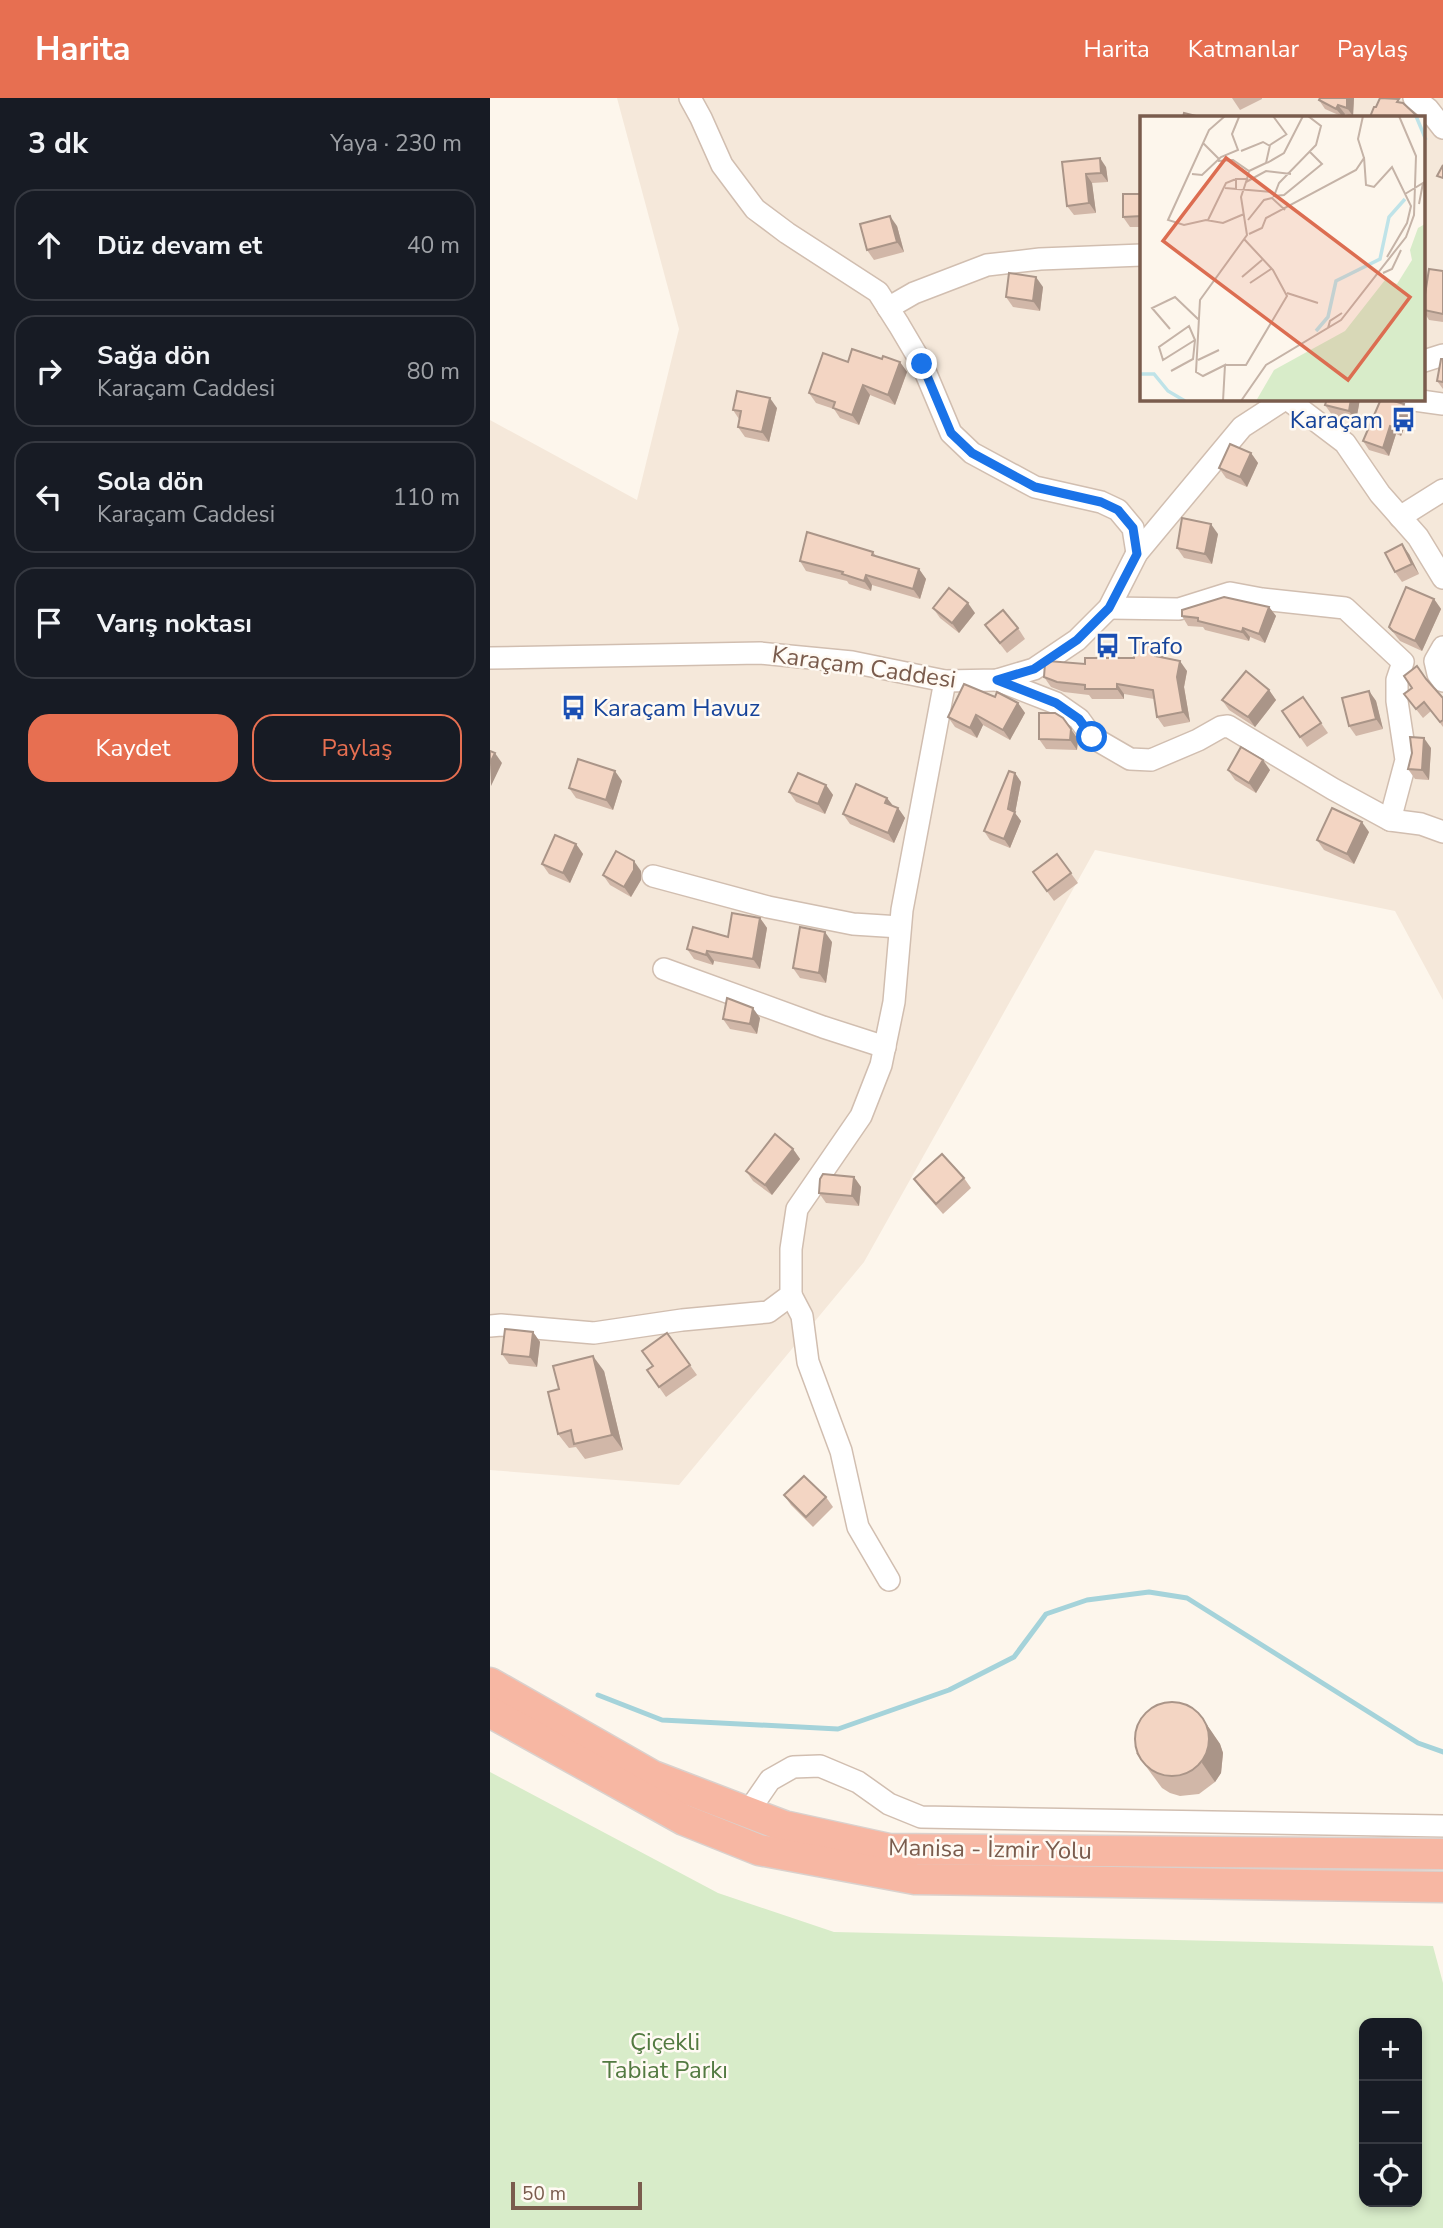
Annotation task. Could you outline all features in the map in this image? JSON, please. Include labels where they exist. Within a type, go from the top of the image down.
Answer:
[{"type":"highway","name":"Manisa - İzmir Yolu","points":[[490,1683],[653,1776],[784,1826],[890,1849],[1443,1854]]},
{"type":"highway","name":"Manisa - İzmir Yolu","points":[[490,1712],[684,1820],[759,1850],[915,1879],[1443,1887]]},
{"type":"street","points":[[690,98],[722,165],[755,209],[878,292],[922,364],[951,433],[972,453],[1035,487],[1101,502],[1118,510],[1133,528],[1137,554]]},
{"type":"street","points":[[1414,98],[1428,109],[1443,128]]},
{"type":"street","points":[[888,308],[914,293],[987,265],[1040,259],[1140,256]]},
{"type":"street","points":[[1426,360],[1443,355]]},
{"type":"street","name":"Karaçam Caddesi","points":[[490,658],[760,653],[852,662],[945,681],[997,680],[1034,669],[1077,640],[1109,608],[1137,554],[1242,427],[1283,401]]},
{"type":"street","points":[[1289,401],[1345,443],[1380,494],[1418,537],[1443,578]]},
{"type":"street","points":[[1421,401],[1443,404]]},
{"type":"street","points":[[1400,517],[1443,490]]},
{"type":"street","points":[[1109,608],[1179,609],[1230,593],[1262,600],[1345,608],[1404,662],[1441,677]]},
{"type":"street","points":[[1441,677],[1435,661],[1443,647]]},
{"type":"street","points":[[1390,820],[1406,760],[1397,701],[1397,680],[1404,662]]},
{"type":"street","points":[[997,680],[1056,703],[1079,719],[1092,737],[1130,759],[1151,760],[1198,740],[1220,727],[1228,726],[1390,820],[1421,824],[1443,832]]},
{"type":"street","points":[[889,1580],[858,1527],[841,1451],[808,1362],[802,1316],[791,1295],[792,1249],[797,1209],[861,1116],[881,1065],[894,1002],[902,910],[945,681]]},
{"type":"street","points":[[653,876],[768,907],[853,924],[900,927]]},
{"type":"street","points":[[664,969],[885,1047]]},
{"type":"street","points":[[490,1326],[593,1333],[682,1320],[768,1312],[791,1295]]},
{"type":"street","points":[[748,1812],[770,1780],[793,1767],[820,1766],[858,1782],[889,1804],[920,1816],[1443,1826]]},
{"type":"shaded area","points":[[617,98],[1443,98],[1443,1000],[1395,911],[1095,850],[864,1262],[679,1485],[490,1470],[490,420],[637,500],[679,329]]},
{"type":"green space","name":"Çiçekli Tabiat Parkı","points":[[490,1772],[718,1893],[834,1932],[1433,1946],[1443,1983],[1443,2228],[490,2228]]},
{"type":"building","points":[[1347,98],[1347,108],[1338,105],[1336,109],[1319,100]]},
{"type":"building","points":[[1380,98],[1399,99],[1397,102],[1403,103],[1417,116],[1370,116]]},
{"type":"building","points":[[1100,158],[1101,173],[1086,174],[1089,203],[1067,206],[1062,162]]},
{"type":"building","points":[[1443,165],[1443,178],[1437,176]]},
{"type":"building","points":[[1123,194],[1140,194],[1140,216],[1123,217]]},
{"type":"building","points":[[890,216],[897,242],[867,250],[860,224]]},
{"type":"building","points":[[1429,269],[1443,271],[1443,314],[1426,310]]},
{"type":"building","points":[[1009,273],[1036,277],[1033,301],[1006,297]]},
{"type":"building","points":[[852,349],[900,362],[888,395],[863,385],[852,415],[833,408],[835,402],[809,393],[823,353],[848,362]]},
{"type":"building","points":[[1443,359],[1443,382],[1437,381]]},
{"type":"building","points":[[737,391],[770,398],[762,432],[738,427],[741,411],[733,410]]},
{"type":"building","points":[[1326,401],[1351,401],[1349,411],[1325,405]]},
{"type":"building","points":[[1380,401],[1404,404],[1395,428],[1390,426],[1383,448],[1363,441]]},
{"type":"building","points":[[1230,444],[1251,453],[1240,477],[1219,468]]},
{"type":"building","points":[[1182,518],[1211,524],[1205,554],[1177,548]]},
{"type":"building","points":[[807,532],[919,569],[913,589],[866,575],[864,581],[842,574],[843,572],[800,561]]},
{"type":"building","points":[[1402,544],[1412,564],[1395,572],[1385,553]]},
{"type":"building","points":[[1406,587],[1434,599],[1415,641],[1389,627]]},
{"type":"building","points":[[949,588],[968,603],[952,623],[933,608]]},
{"type":"building","points":[[1224,597],[1269,607],[1259,634],[1243,628],[1242,632],[1198,621],[1198,618],[1182,616],[1182,610]]},
{"type":"building","points":[[1003,610],[1018,628],[1000,643],[985,625]]},
{"type":"building","points":[[1136,640],[1157,643],[1155,656],[1180,661],[1177,677],[1183,712],[1157,717],[1153,690],[1117,684],[1117,689],[1085,689],[1085,685],[1057,682],[1044,677],[1045,663],[1048,661],[1085,664],[1085,658],[1134,658]]},
{"type":"building","points":[[1417,666],[1443,698],[1443,720],[1440,722],[1424,702],[1416,709],[1404,694],[1412,688],[1404,676]]},
{"type":"building","points":[[1246,671],[1269,690],[1248,717],[1222,700]]},
{"type":"building","points":[[964,684],[995,697],[997,692],[1018,703],[1003,730],[976,715],[970,728],[948,717]]},
{"type":"building","points":[[1369,691],[1376,719],[1349,726],[1342,698]]},
{"type":"building","points":[[1303,697],[1321,723],[1300,737],[1282,711]]},
{"type":"building","points":[[1039,713],[1055,713],[1063,718],[1071,729],[1070,740],[1039,739]]},
{"type":"building","points":[[1410,737],[1424,738],[1422,770],[1408,769],[1412,753]]},
{"type":"building","points":[[1241,747],[1263,760],[1249,783],[1228,770]]},
{"type":"building","points":[[578,759],[615,771],[606,800],[569,788]]},
{"type":"building","points":[[1009,771],[1015,773],[1008,809],[1015,812],[1004,839],[984,831]]},
{"type":"building","points":[[798,773],[826,785],[818,804],[789,792]]},
{"type":"building","points":[[856,784],[887,798],[885,803],[898,808],[888,833],[843,814]]},
{"type":"building","points":[[1332,808],[1362,822],[1347,854],[1317,840]]},
{"type":"building","points":[[555,835],[576,844],[563,873],[542,864]]},
{"type":"building","points":[[616,851],[634,861],[634,870],[624,887],[603,875]]},
{"type":"building","points":[[1057,854],[1071,873],[1047,891],[1033,872]]},
{"type":"building","points":[[732,913],[760,918],[753,959],[707,951],[706,955],[687,949],[693,927],[728,937]]},
{"type":"building","points":[[800,927],[825,932],[819,973],[793,968]]},
{"type":"building","points":[[727,998],[753,1008],[750,1024],[723,1019]]},
{"type":"building","points":[[775,1134],[793,1149],[765,1185],[746,1171]]},
{"type":"building","points":[[942,1154],[964,1178],[936,1204],[914,1179]]},
{"type":"building","points":[[823,1174],[854,1177],[852,1196],[819,1193]]},
{"type":"building","points":[[505,1329],[533,1332],[530,1357],[502,1354]]},
{"type":"building","points":[[667,1333],[690,1365],[659,1387],[647,1370],[653,1366],[642,1351]]},
{"type":"building","points":[[593,1356],[612,1435],[574,1444],[571,1430],[558,1434],[548,1392],[559,1389],[553,1366]]},
{"type":"building","points":[[804,1476],[826,1497],[806,1517],[784,1495]]},
{"type":"building","points":[[1165,1702],[1179,1702],[1193,1708],[1203,1718],[1209,1739],[1207,1753],[1193,1770],[1179,1776],[1165,1776],[1151,1770],[1141,1760],[1135,1746],[1135,1732],[1141,1718],[1151,1708]]},
{"type":"waterway","points":[[598,1695],[662,1720],[838,1729],[949,1690],[1014,1657],[1046,1614],[1087,1600],[1149,1592],[1187,1598],[1418,1743],[1443,1752]]},
{"type":"place","name":"Karaçam","points":[[1403,420]]},
{"type":"place","name":"Trafo","points":[[1108,646]]},
{"type":"place","name":"Karaçam Havuz","points":[[573,708]]},
{"type":"route","points":[[922,364],[951,433],[972,453],[1035,487],[1101,502],[1118,510],[1133,528],[1137,554],[1109,608],[1077,640],[1034,669],[997,680],[1056,703],[1079,719],[1092,737]]}]
